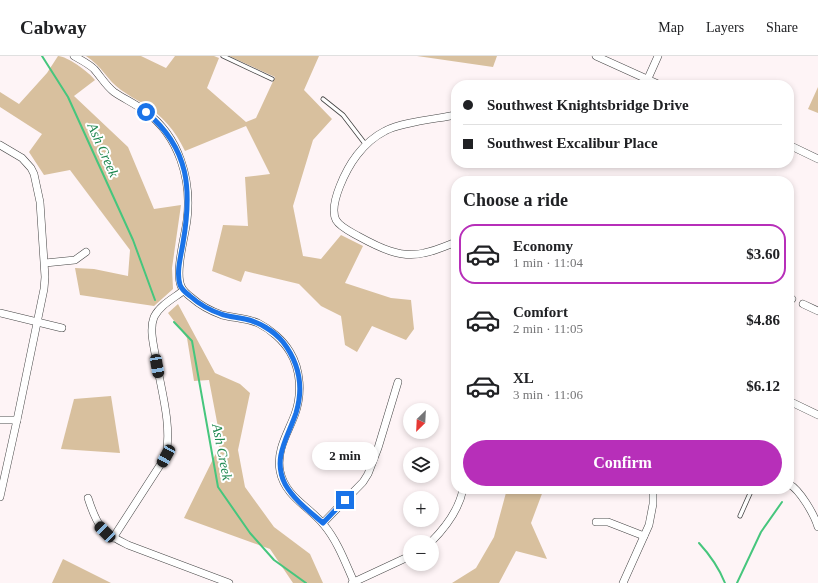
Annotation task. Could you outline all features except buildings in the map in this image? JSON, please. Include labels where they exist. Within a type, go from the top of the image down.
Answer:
[{"type":"street","points":[[74,56],[93,68],[114,92],[146,112],[154,119],[163,128],[179,154],[187,180],[188,198],[188,218],[179,275],[180,286],[198,304],[222,315],[246,319],[259,324],[270,331],[281,340],[290,352],[296,364],[299,375],[299,398],[295,413],[282,444],[280,457],[280,472],[292,495],[323,523],[333,536],[353,582],[403,559]]},
{"type":"street","points":[[596,56],[643,80]]},
{"type":"street","points":[[648,80],[658,56]]},
{"type":"street","points":[[451,116],[406,124],[386,130],[366,146],[357,155],[340,185],[334,212],[336,221],[344,227],[369,242],[394,252],[404,254],[424,254],[451,244]]},
{"type":"street","points":[[0,145],[22,158],[31,168],[36,180],[40,202],[45,263],[44,289],[18,420],[0,497]]},
{"type":"street","points":[[794,147],[818,159]]},
{"type":"street","points":[[45,263],[75,260],[86,252]]},
{"type":"street","points":[[113,538],[166,456],[168,426],[152,336],[154,319],[164,305],[184,291]]},
{"type":"street","points":[[803,304],[818,311]]},
{"type":"street","points":[[0,314],[62,328]]},
{"type":"street","points":[[323,523],[363,482],[368,474],[378,448],[398,382]]},
{"type":"street","points":[[794,403],[818,415]]},
{"type":"street","points":[[0,420],[18,420]]},
{"type":"street","points":[[794,487],[817,522]]},
{"type":"street","points":[[438,535],[445,528],[454,514],[462,494]]},
{"type":"street","points":[[625,582],[652,515],[653,494]]},
{"type":"street","points":[[88,498],[99,526],[113,538],[229,583]]},
{"type":"street","points":[[596,522],[608,522],[644,536]]},
{"type":"lane","points":[[223,56],[272,78]]},
{"type":"lane","points":[[323,99],[343,115],[366,146]]},
{"type":"lane","points":[[740,516],[750,494]]},
{"type":"shaded area","points":[[58,56],[78,65],[95,80],[74,96],[128,147],[154,209],[181,205],[172,268],[173,289],[154,306],[80,295],[75,268],[94,269],[128,276],[130,250],[70,170],[44,175],[29,152],[42,134],[0,107],[0,92],[19,104],[47,73]]},
{"type":"shaded area","points":[[86,56],[141,56],[166,68],[175,56],[214,56],[219,58],[207,88],[246,122],[256,118],[275,77],[229,56],[319,56],[304,90],[332,119],[313,140],[293,206],[303,256],[321,259],[341,235],[363,246],[345,283],[391,298],[411,300],[414,329],[406,340],[372,326],[357,352],[345,345],[341,316],[321,306],[299,284],[245,271],[241,282],[212,271],[223,225],[248,226],[245,177],[270,174],[246,126],[185,151],[177,136],[162,118],[116,86],[92,60]]},
{"type":"shaded area","points":[[417,56],[497,56],[493,67]]},
{"type":"shaded area","points":[[818,87],[818,113],[808,109]]},
{"type":"shaded area","points":[[178,304],[215,373],[240,384],[250,393],[238,450],[245,487],[274,527],[310,554],[323,583],[293,583],[270,549],[184,518],[221,443],[209,380],[194,381],[187,338],[168,313]]},
{"type":"shaded area","points":[[111,396],[120,453],[61,449],[74,399]]},
{"type":"shaded area","points":[[506,494],[542,494],[531,523],[547,559],[516,551],[499,583],[452,583],[476,568],[494,537]]},
{"type":"shaded area","points":[[63,559],[111,583],[52,583]]},
{"type":"waterway","name":"Ash Creek","points":[[42,56],[68,97],[133,240],[155,300]]},
{"type":"waterway","name":"Ash Creek","points":[[174,322],[192,341],[218,487],[250,533],[274,560],[306,583]]},
{"type":"waterway","points":[[737,583],[761,532],[782,502]]},
{"type":"waterway","points":[[699,543],[714,562],[725,583]]},
{"type":"route","points":[[146,112],[163,128],[171,140],[179,154],[187,180],[188,218],[180,264],[180,286],[198,304],[222,315],[246,319],[259,324],[281,340],[290,352],[296,364],[300,386],[299,398],[295,413],[282,444],[280,472],[292,495],[323,523],[345,500]]}]
